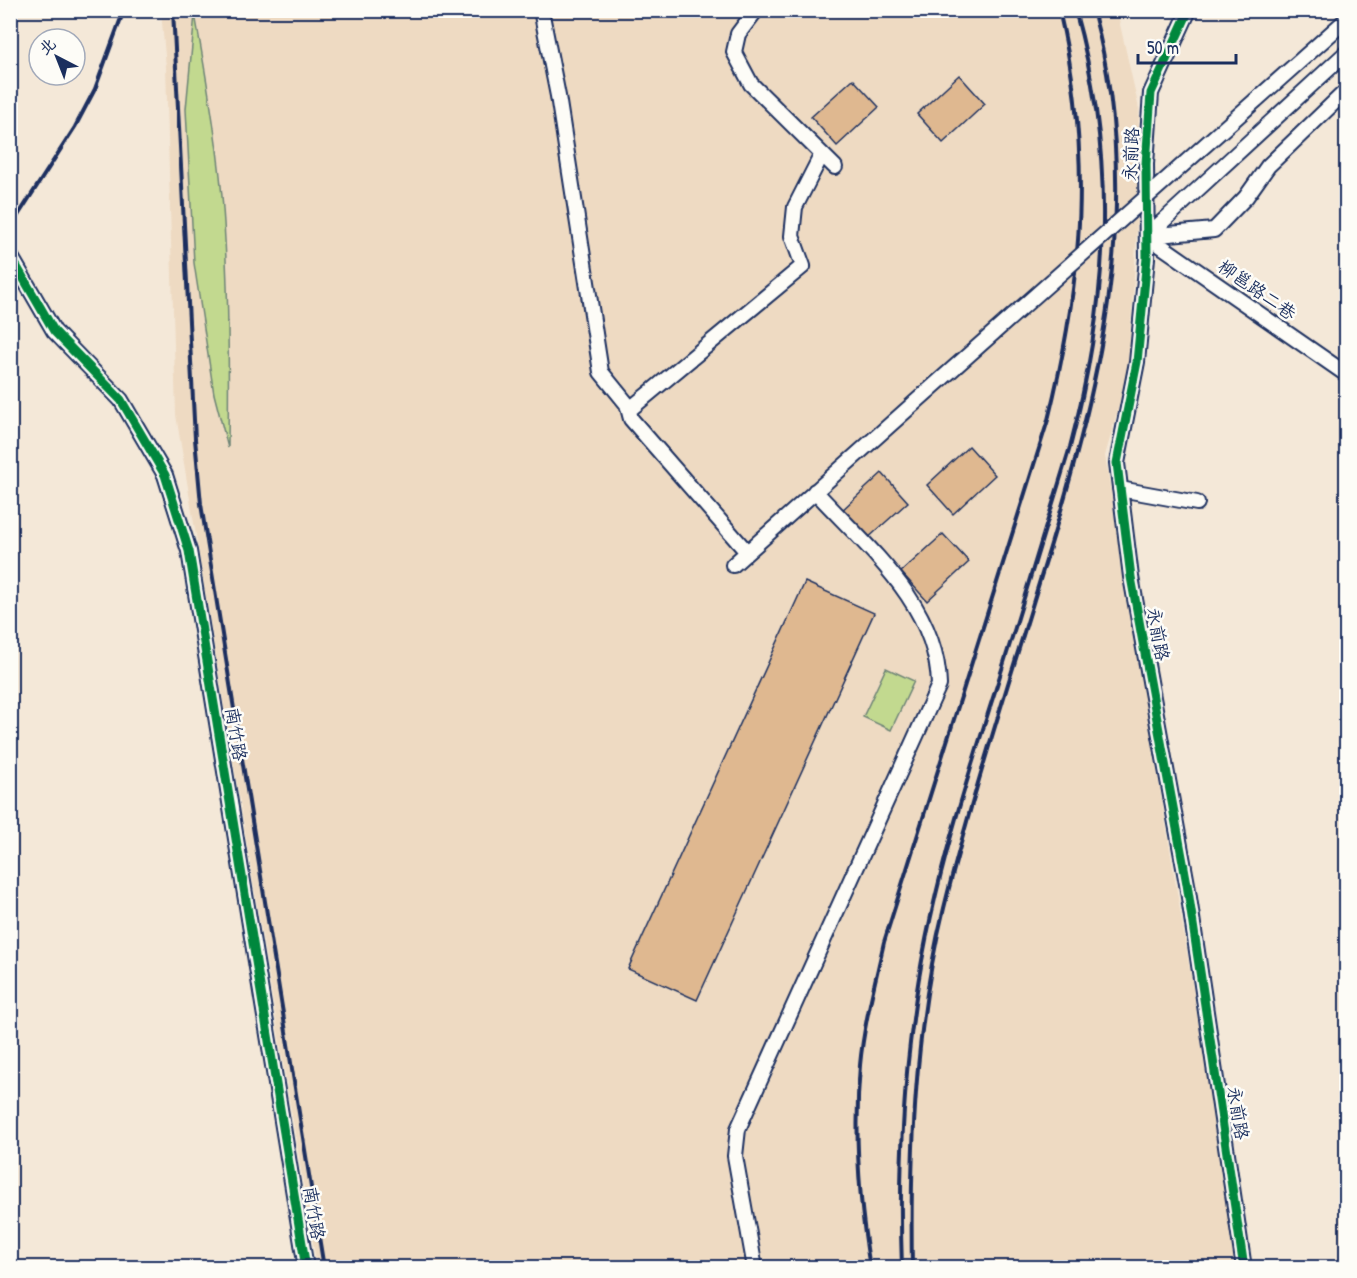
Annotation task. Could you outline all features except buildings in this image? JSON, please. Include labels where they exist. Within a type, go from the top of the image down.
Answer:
[{"type":"street","points":[[542,10],[596,328],[601,372],[629,410],[631,419],[747,552]]},
{"type":"street","points":[[756,10],[738,34],[734,52],[751,84],[835,167]]},
{"type":"street","name":"永前路","points":[[1189,10],[1151,93],[1146,164],[1147,258],[1137,362],[1117,463],[1131,577],[1189,895],[1244,1268]]},
{"type":"street","points":[[733,565],[1347,20]]},
{"type":"street","points":[[1147,236],[1347,53]]},
{"type":"street","points":[[1147,236],[1214,230],[1246,197],[1268,166],[1347,91]]},
{"type":"street","points":[[629,410],[803,266],[792,236],[795,207],[822,154]]},
{"type":"street","name":"柳邕路二巷","points":[[1147,236],[1347,374]]},
{"type":"street","name":"南竹路","points":[[10,255],[54,331],[121,400],[165,475],[189,551],[306,1268]]},
{"type":"street","points":[[1120,489],[1197,503]]},
{"type":"street","points":[[755,1268],[735,1156],[738,1129],[939,685],[938,665],[927,625],[905,590],[815,491]]},
{"type":"shaded area","points":[[161,11],[1117,11],[1139,109],[1136,244],[1128,373],[1105,456],[1239,1267],[317,1267],[176,415],[166,67]]},
{"type":"green space","points":[[195,14],[222,197],[228,307],[228,448],[214,394],[194,263],[186,109]]},
{"type":"green space","points":[[886,668],[914,681],[891,730],[863,717]]},
{"type":"railway","points":[[10,228],[75,127],[95,89],[124,10]]},
{"type":"railway","points":[[173,10],[195,439],[201,504],[324,1268]]},
{"type":"railway","points":[[870,1268],[860,1192],[857,1116],[860,1065],[870,1003],[884,942],[1048,420],[1069,316],[1076,266],[1080,166],[1077,115],[1070,63],[1059,10]]},
{"type":"railway","points":[[902,1268],[901,1174],[906,1081],[919,976],[927,934],[947,850],[971,767],[1070,447],[1093,338],[1100,283],[1103,229],[1102,175],[1097,120],[1075,10]]},
{"type":"railway","points":[[912,1268],[912,1178],[916,1087],[926,997],[934,952],[966,826],[1080,440],[1109,298],[1115,227],[1116,155],[1109,83],[1093,10]]},
{"type":"cycle path","points":[[1189,10],[1151,93],[1146,164],[1147,258],[1137,362],[1117,463],[1131,577],[1187,884],[1244,1268]]},
{"type":"cycle path","points":[[10,255],[54,331],[121,400],[165,475],[189,551],[306,1268]]}]
